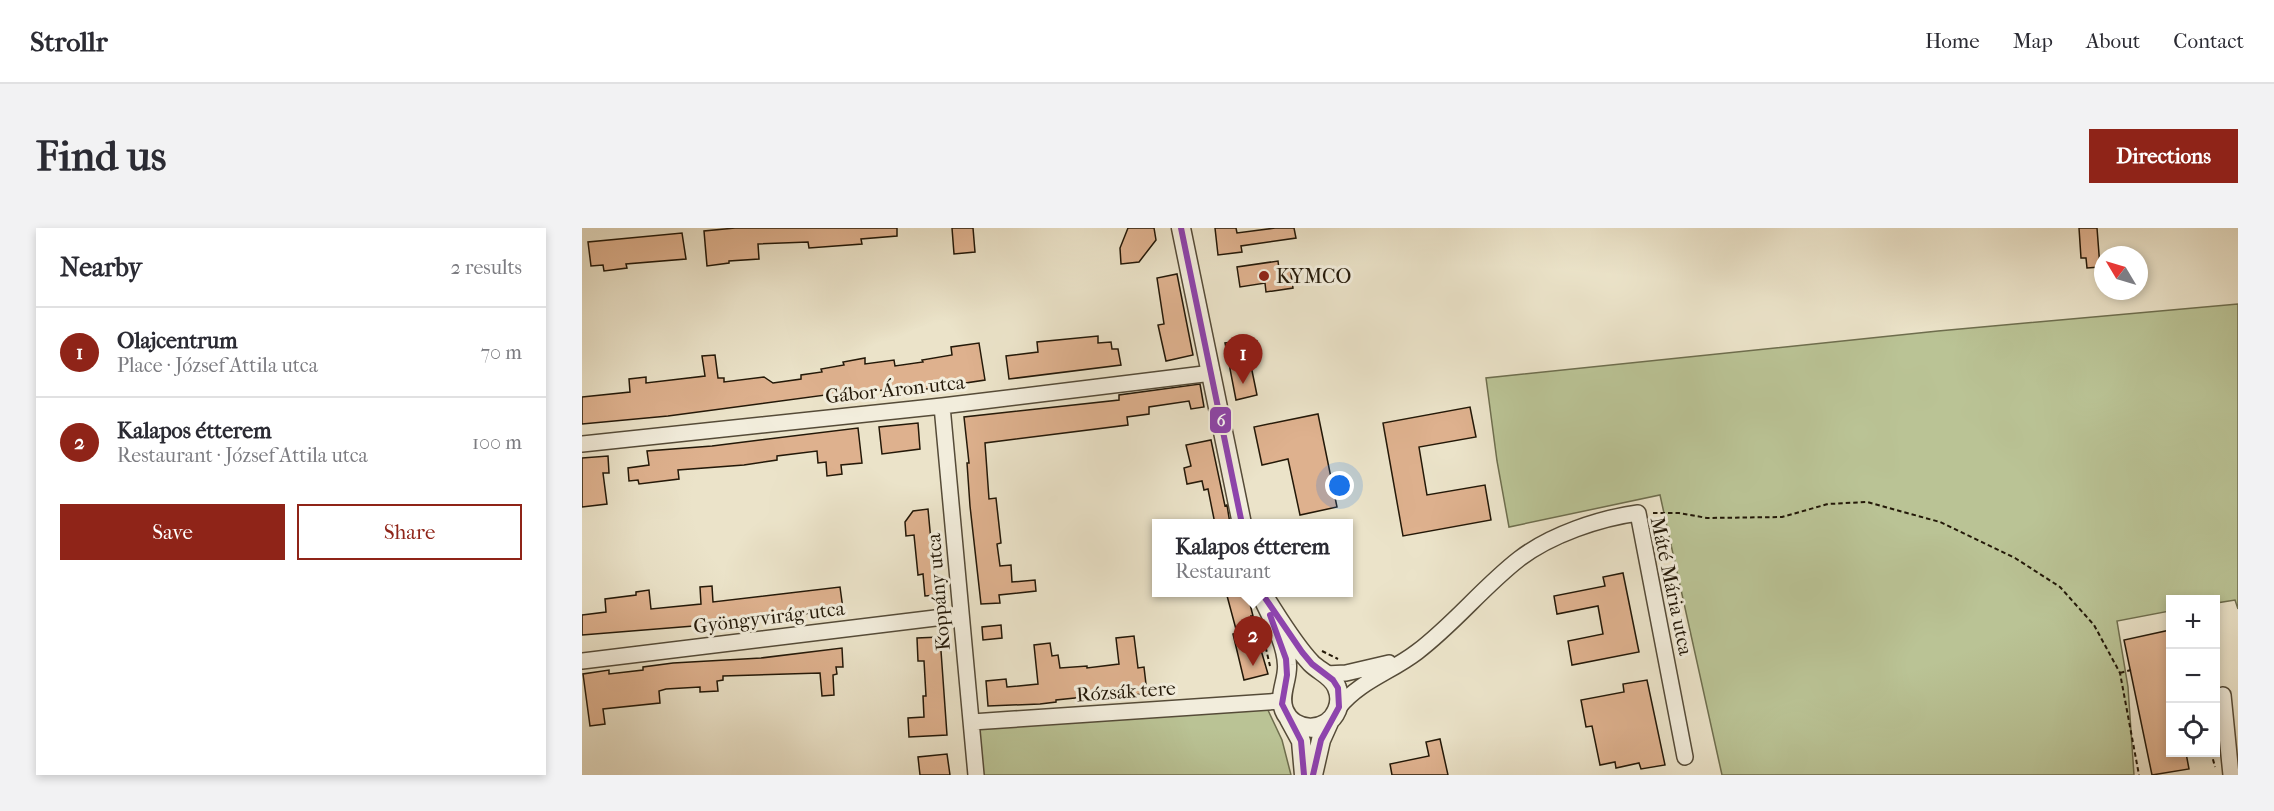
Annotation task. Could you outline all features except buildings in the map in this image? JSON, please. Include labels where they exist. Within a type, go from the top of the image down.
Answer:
[{"type":"street","points":[[1181,228],[1241,519]]},
{"type":"street","name":"Gábor Áron utca","points":[[582,444],[942,406],[1212,373]]},
{"type":"street","name":"Koppány utca","points":[[942,406],[976,775]]},
{"type":"street","name":"Máté Mária utca","points":[[1334,714],[1353,691],[1412,656],[1521,557],[1564,534],[1608,517],[1638,513],[1685,757]]},
{"type":"street","points":[[1262,597],[1283,647],[1287,667],[1284,702],[1301,741],[1304,775]]},
{"type":"street","points":[[1264,597],[1302,652],[1333,680],[1338,688],[1334,714],[1318,749],[1313,775]]},
{"type":"street","name":"Gyöngyvirág utca","points":[[582,661],[960,615]]},
{"type":"street","name":"Máté Mária utca","points":[[1323,673],[1358,671],[1412,656]]},
{"type":"street","points":[[1323,673],[1308,670],[1300,672],[1287,681],[1284,702],[1302,727],[1312,728],[1324,725],[1334,714]]},
{"type":"street","points":[[2223,695],[2231,775]]},
{"type":"street","name":"Rózsák tere","points":[[972,722],[1284,702]]},
{"type":"path","points":[[1638,513],[1679,513],[1707,518],[1782,517],[1828,504],[1867,502],[1940,522],[2015,558],[2060,587],[2094,625],[2120,673],[2139,775]]},
{"type":"path","points":[[2120,673],[2131,670]]},
{"type":"path","points":[[2212,757],[2215,768]]},
{"type":"green space","points":[[2238,304],[2238,609],[2235,600],[2220,602],[2220,595],[2166,595],[2166,612],[2117,621],[2128,687],[2134,775],[1722,775],[1660,495],[1509,527],[1486,378],[1938,331]]},
{"type":"green space","points":[[1267,708],[1282,740],[1291,775],[982,775],[978,727]]},
{"type":"transit line","name":"6","points":[[1181,228],[1241,519]]},
{"type":"transit line","name":"6","points":[[1264,597],[1302,652],[1312,664],[1333,680],[1338,688],[1339,707],[1321,740],[1313,775]]},
{"type":"transit line","name":"6","points":[[1270,615],[1286,659],[1287,675],[1282,704],[1301,741],[1304,775]]},
{"type":"place","name":"KYMCO","points":[[1264,276]]},
{"type":"place","name":"Olajcentrum","points":[[1243,384]]},
{"type":"place","name":"Kalapos étterem","points":[[1253,666]]}]
